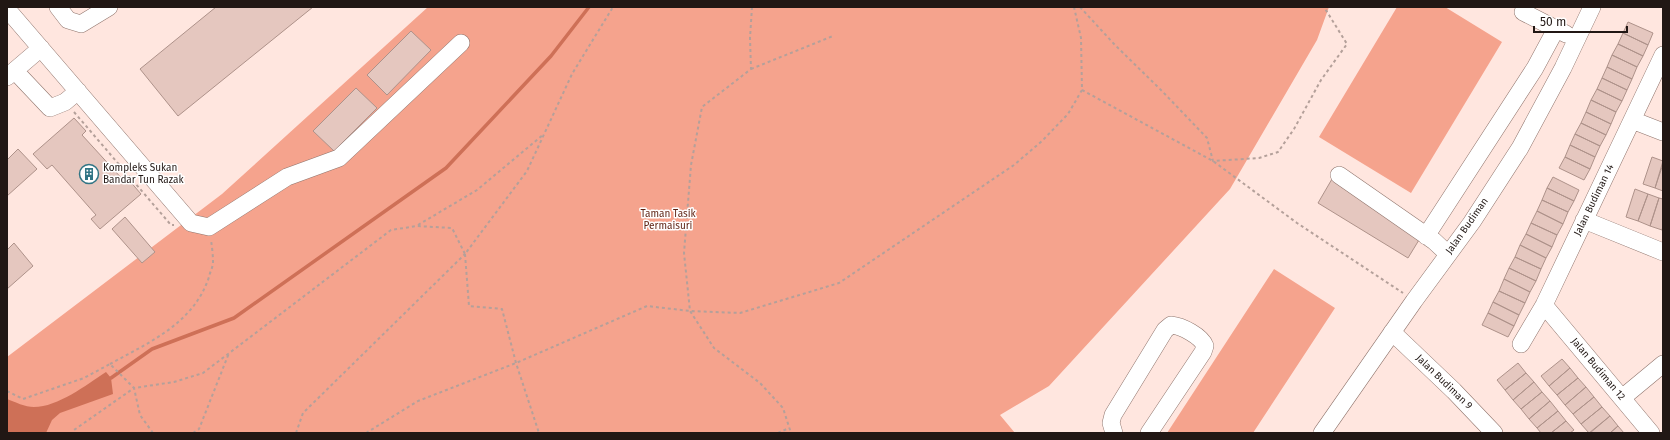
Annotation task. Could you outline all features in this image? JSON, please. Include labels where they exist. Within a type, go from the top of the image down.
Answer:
[{"type":"street","points":[[58,7],[68,20],[81,24],[103,9]]},
{"type":"street","points":[[7,9],[191,223],[209,227],[287,177],[339,158],[461,43]]},
{"type":"street","name":"Jalan Budiman","points":[[1322,433],[1414,301],[1472,222],[1520,148],[1593,9]]},
{"type":"street","points":[[1523,12],[1576,39]]},
{"type":"street","points":[[1426,236],[1535,68],[1556,29]]},
{"type":"street","points":[[41,48],[11,74],[50,108],[65,102],[78,91]]},
{"type":"street","name":"Jalan Budiman 14","points":[[1521,344],[1544,305],[1663,54]]},
{"type":"street","points":[[1632,120],[1663,132]]},
{"type":"street","points":[[1339,175],[1426,236],[1448,254]]},
{"type":"street","points":[[1584,220],[1663,252]]},
{"type":"street","name":"Jalan Budiman 12","points":[[1544,305],[1651,433]]},
{"type":"street","points":[[1114,433],[1111,423],[1113,415],[1165,330],[1172,325],[1179,326],[1203,341],[1205,346],[1203,352],[1149,433]]},
{"type":"street","name":"Jalan Budiman 9","points":[[1392,332],[1454,391],[1494,433]]},
{"type":"street","points":[[1622,398],[1663,364]]},
{"type":"path","points":[[296,433],[303,413],[465,254],[527,171],[572,74],[613,7]]},
{"type":"path","points":[[751,69],[750,38],[752,7]]},
{"type":"path","points":[[366,433],[418,401],[516,363],[648,306],[690,311],[740,313],[839,284],[1014,165],[1042,141],[1068,114],[1082,90],[1081,38],[1074,7]]},
{"type":"path","points":[[1080,7],[1206,138],[1213,160]]},
{"type":"path","points":[[1213,160],[1259,158],[1278,152],[1294,129],[1321,80],[1347,44],[1324,7]]},
{"type":"path","points":[[791,433],[783,408],[760,383],[714,348],[690,311],[684,253],[691,165],[702,107],[751,69],[833,36]]},
{"type":"path","points":[[1082,90],[1213,160],[1297,223],[1414,301]]},
{"type":"path","points":[[417,226],[477,190],[545,133]]},
{"type":"path","points":[[74,433],[74,430],[134,388],[174,382],[203,373],[391,230],[417,226],[452,228],[465,254],[469,306],[502,309],[516,363],[539,433]]},
{"type":"path","points":[[7,391],[23,399],[84,378],[161,336],[198,302],[206,285],[213,262],[209,227]]},
{"type":"path","points":[[193,433],[199,429],[229,353]]},
{"type":"path","points":[[110,364],[134,388],[140,415],[153,433]]},
{"type":"path","points":[[778,433],[789,428]]},
{"type":"green space","name":"Taman Tasik Permaisuri","points":[[428,7],[1329,7],[1317,40],[1230,189],[1049,386],[1000,415],[1015,433],[7,433],[7,357],[222,194]]},
{"type":"green space","points":[[1397,7],[1445,7],[1502,42],[1411,193],[1319,137]]},
{"type":"green space","points":[[1274,269],[1335,308],[1253,433],[1167,433]]},
{"type":"shaded area","points":[[106,372],[111,378],[113,394],[60,413],[52,420],[46,433],[7,433],[7,399],[27,406],[43,406],[72,394]]},
{"type":"building","points":[[216,7],[313,7],[178,116],[140,69]]},
{"type":"building","points":[[1628,22],[1653,33],[1648,45],[1623,33]]},
{"type":"building","points":[[411,31],[431,50],[387,95],[367,75]]},
{"type":"building","points":[[1623,33],[1648,45],[1643,56],[1618,44]]},
{"type":"building","points":[[1618,44],[1643,56],[1637,67],[1612,55]]},
{"type":"building","points":[[1612,55],[1637,67],[1632,79],[1607,67]]},
{"type":"building","points":[[1607,67],[1632,79],[1627,90],[1602,78]]},
{"type":"building","points":[[1602,78],[1627,90],[1622,101],[1597,89]]},
{"type":"building","points":[[356,88],[377,108],[334,151],[313,131]]},
{"type":"building","points":[[1597,89],[1622,101],[1616,112],[1591,100]]},
{"type":"building","points":[[1591,100],[1616,112],[1611,124],[1586,112]]},
{"type":"building","points":[[1586,112],[1611,124],[1606,135],[1581,123]]},
{"type":"building","name":"Kompleks Sukan Bandar Tun Razak","points":[[74,118],[86,131],[82,135],[125,182],[128,179],[141,194],[100,229],[91,219],[96,215],[52,165],[47,169],[33,154]]},
{"type":"building","points":[[1581,123],[1606,135],[1600,146],[1575,134]]},
{"type":"building","points":[[1575,134],[1600,146],[1595,157],[1570,145]]},
{"type":"building","points":[[1570,145],[1595,157],[1590,169],[1565,157]]},
{"type":"building","points":[[18,149],[37,169],[7,196],[7,160]]},
{"type":"building","points":[[1565,157],[1590,169],[1584,180],[1559,168]]},
{"type":"building","points":[[1652,157],[1663,161],[1655,188],[1643,184]]},
{"type":"building","points":[[1663,164],[1663,191],[1655,188]]},
{"type":"building","points":[[1553,177],[1579,190],[1574,201],[1547,188]]},
{"type":"building","points":[[1332,179],[1422,235],[1408,258],[1318,203]]},
{"type":"building","points":[[1547,188],[1574,201],[1568,212],[1542,200]]},
{"type":"building","points":[[1635,189],[1648,194],[1638,221],[1626,217]]},
{"type":"building","points":[[1648,194],[1659,198],[1650,226],[1638,221]]},
{"type":"building","points":[[1659,198],[1663,199],[1662,230],[1650,226]]},
{"type":"building","points":[[1542,200],[1568,212],[1563,224],[1537,211]]},
{"type":"building","points":[[1537,211],[1563,224],[1557,235],[1531,223]]},
{"type":"building","points":[[125,217],[155,252],[142,263],[112,229]]},
{"type":"building","points":[[1531,223],[1557,235],[1552,247],[1526,234]]},
{"type":"building","points":[[1526,234],[1552,247],[1546,258],[1520,245]]},
{"type":"building","points":[[14,243],[33,266],[7,289],[7,250]]},
{"type":"building","points":[[1520,245],[1546,258],[1541,269],[1515,257]]},
{"type":"building","points":[[1515,257],[1541,269],[1536,281],[1509,268]]},
{"type":"building","points":[[1509,268],[1536,281],[1530,292],[1504,279]]},
{"type":"building","points":[[1504,279],[1530,292],[1525,303],[1499,291]]},
{"type":"building","points":[[1499,291],[1525,303],[1519,315],[1493,302]]},
{"type":"building","points":[[1493,302],[1519,315],[1514,326],[1488,313]]},
{"type":"building","points":[[1488,313],[1514,326],[1508,337],[1482,325]]},
{"type":"building","points":[[1562,359],[1570,368],[1549,386],[1541,376]]},
{"type":"building","points":[[1518,363],[1526,373],[1505,390],[1497,380]]},
{"type":"building","points":[[1570,368],[1578,378],[1557,395],[1549,386]]},
{"type":"building","points":[[1526,373],[1534,382],[1513,400],[1505,390]]},
{"type":"building","points":[[1578,378],[1586,387],[1565,405],[1557,395]]},
{"type":"building","points":[[1534,382],[1542,392],[1521,409],[1513,400]]},
{"type":"building","points":[[1586,387],[1594,397],[1573,414],[1565,405]]},
{"type":"building","points":[[1542,392],[1550,401],[1529,419],[1521,409]]},
{"type":"building","points":[[1594,397],[1602,407],[1581,424],[1573,414]]},
{"type":"building","points":[[1550,401],[1558,411],[1537,428],[1529,419]]},
{"type":"building","points":[[1602,407],[1610,416],[1589,433],[1581,424]]},
{"type":"building","points":[[1558,411],[1566,421],[1551,433],[1541,433],[1537,428]]},
{"type":"building","points":[[1610,416],[1618,426],[1610,433],[1590,433]]},
{"type":"building","points":[[1566,421],[1574,430],[1570,433],[1551,433]]},
{"type":"building","points":[[1618,426],[1624,433],[1610,433]]},
{"type":"waterway","points":[[111,378],[152,349],[234,318],[446,168],[551,56],[589,7]]},
{"type":"place","name":"Kompleks Sukan Bandar Tun Razak","points":[[89,174]]}]
